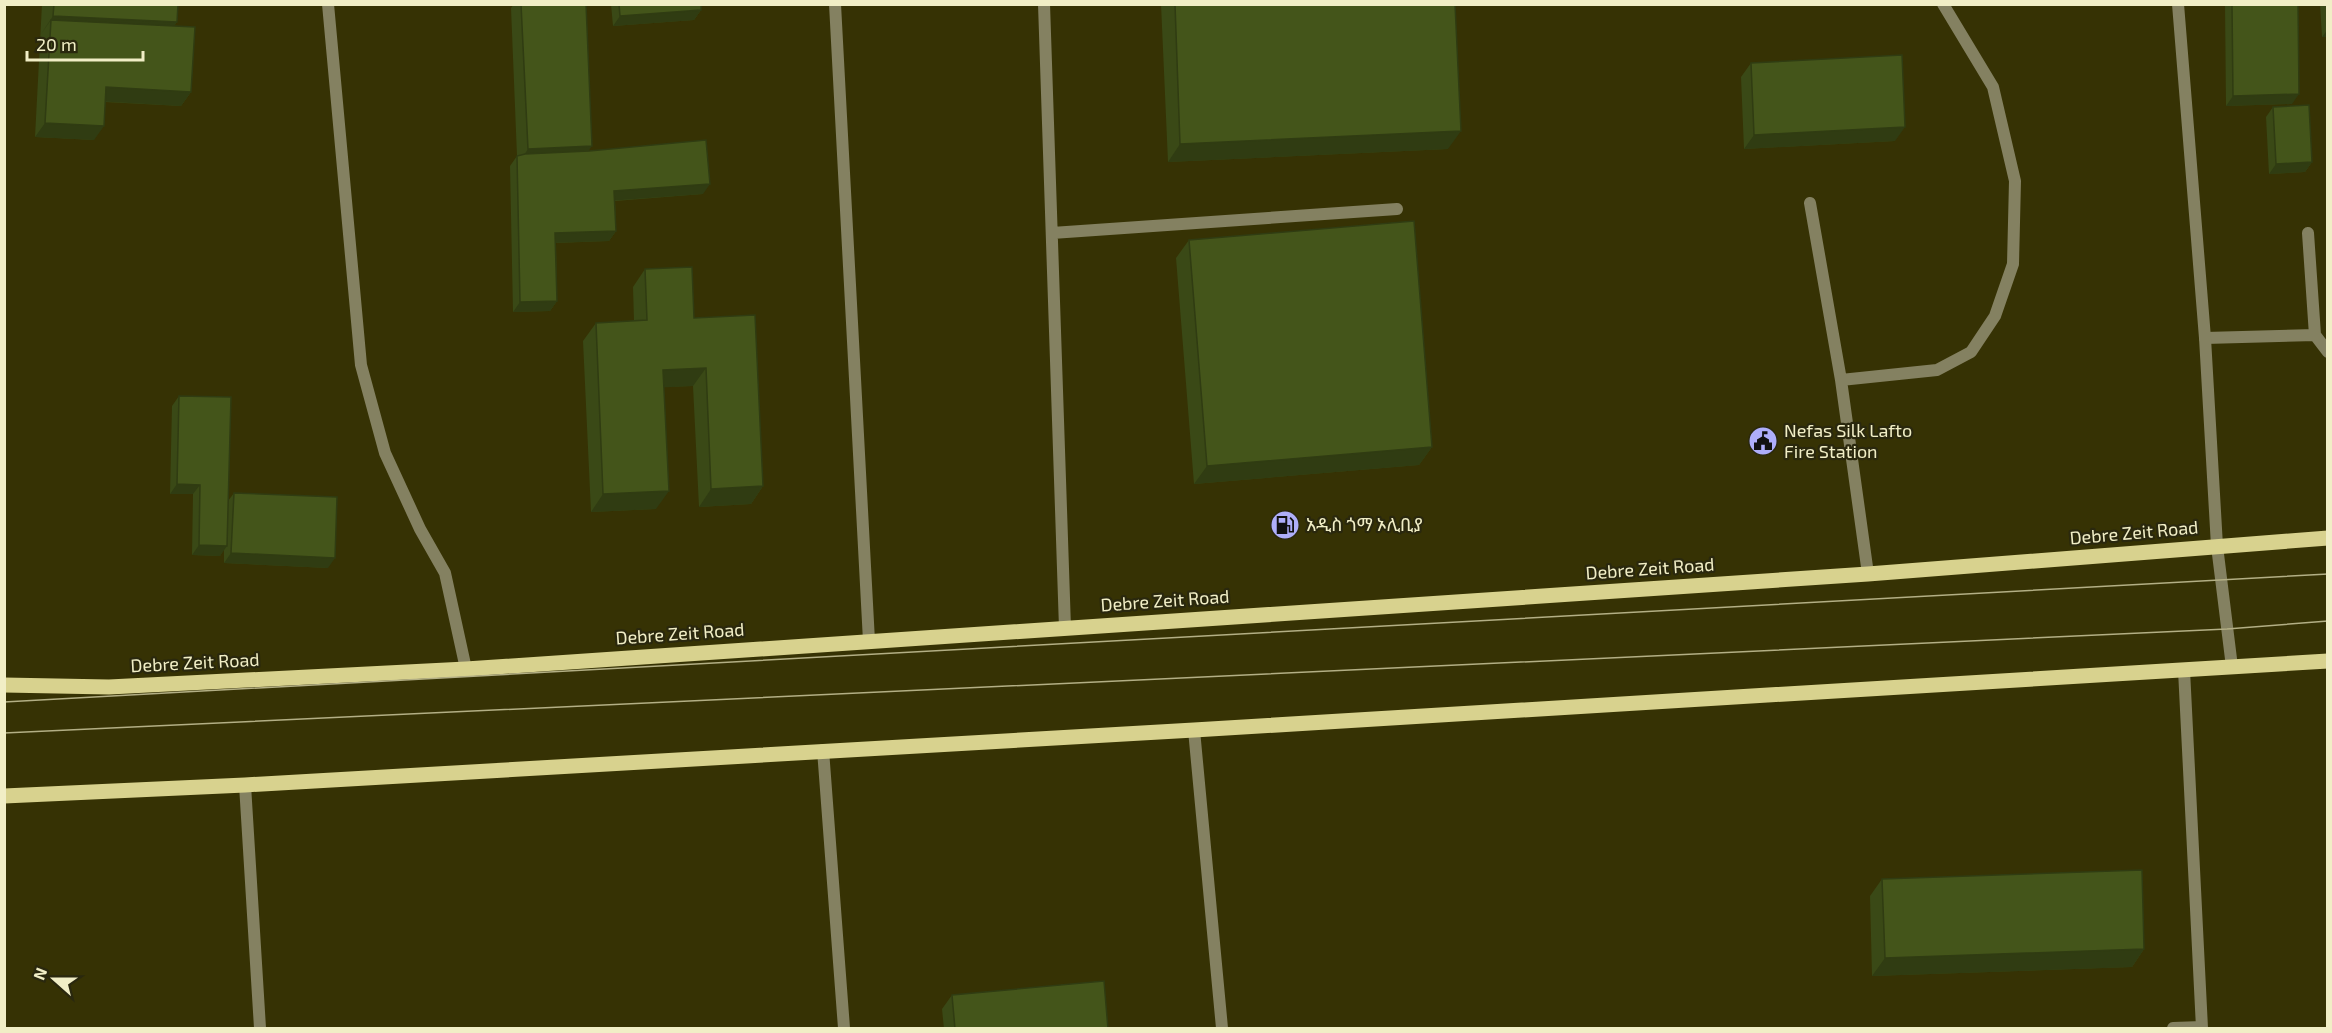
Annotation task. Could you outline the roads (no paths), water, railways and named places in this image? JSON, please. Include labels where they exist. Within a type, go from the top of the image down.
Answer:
[{"type":"main road","name":"Debre Zeit Road","points":[[4,685],[109,687],[466,669],[1868,574],[2328,538]]},
{"type":"main road","points":[[4,796],[1194,730],[2328,661]]},
{"type":"street","points":[[328,4],[361,365],[385,453],[420,529],[445,573],[466,669]]},
{"type":"street","points":[[835,4],[869,641]]},
{"type":"street","points":[[1044,4],[1065,628]]},
{"type":"street","points":[[1841,380],[1937,370],[1971,352],[1995,316],[2013,264],[2015,181],[1993,87],[1943,4]]},
{"type":"street","points":[[2178,4],[2205,338],[2217,546],[2232,667]]},
{"type":"street","points":[[1810,203],[1841,380],[1868,574]]},
{"type":"street","points":[[1052,233],[1397,209]]},
{"type":"street","points":[[2308,232],[2315,335],[2325,352],[2328,352]]},
{"type":"street","points":[[2205,338],[2315,335]]},
{"type":"street","points":[[2173,1029],[2202,1028],[2184,670]]},
{"type":"street","points":[[1194,730],[1222,1029]]},
{"type":"street","points":[[823,750],[844,1029]]},
{"type":"street","points":[[245,784],[260,1029]]},
{"type":"tram line","points":[[4,702],[2328,574]]},
{"type":"tram line","points":[[4,733],[2227,629],[2328,621]]},
{"type":"place","name":"Nefas Silk Lafto Fire Station","points":[[1763,441]]},
{"type":"place","name":"አዲስ ጎማ ኦሊቢያ","points":[[1285,525]]}]
